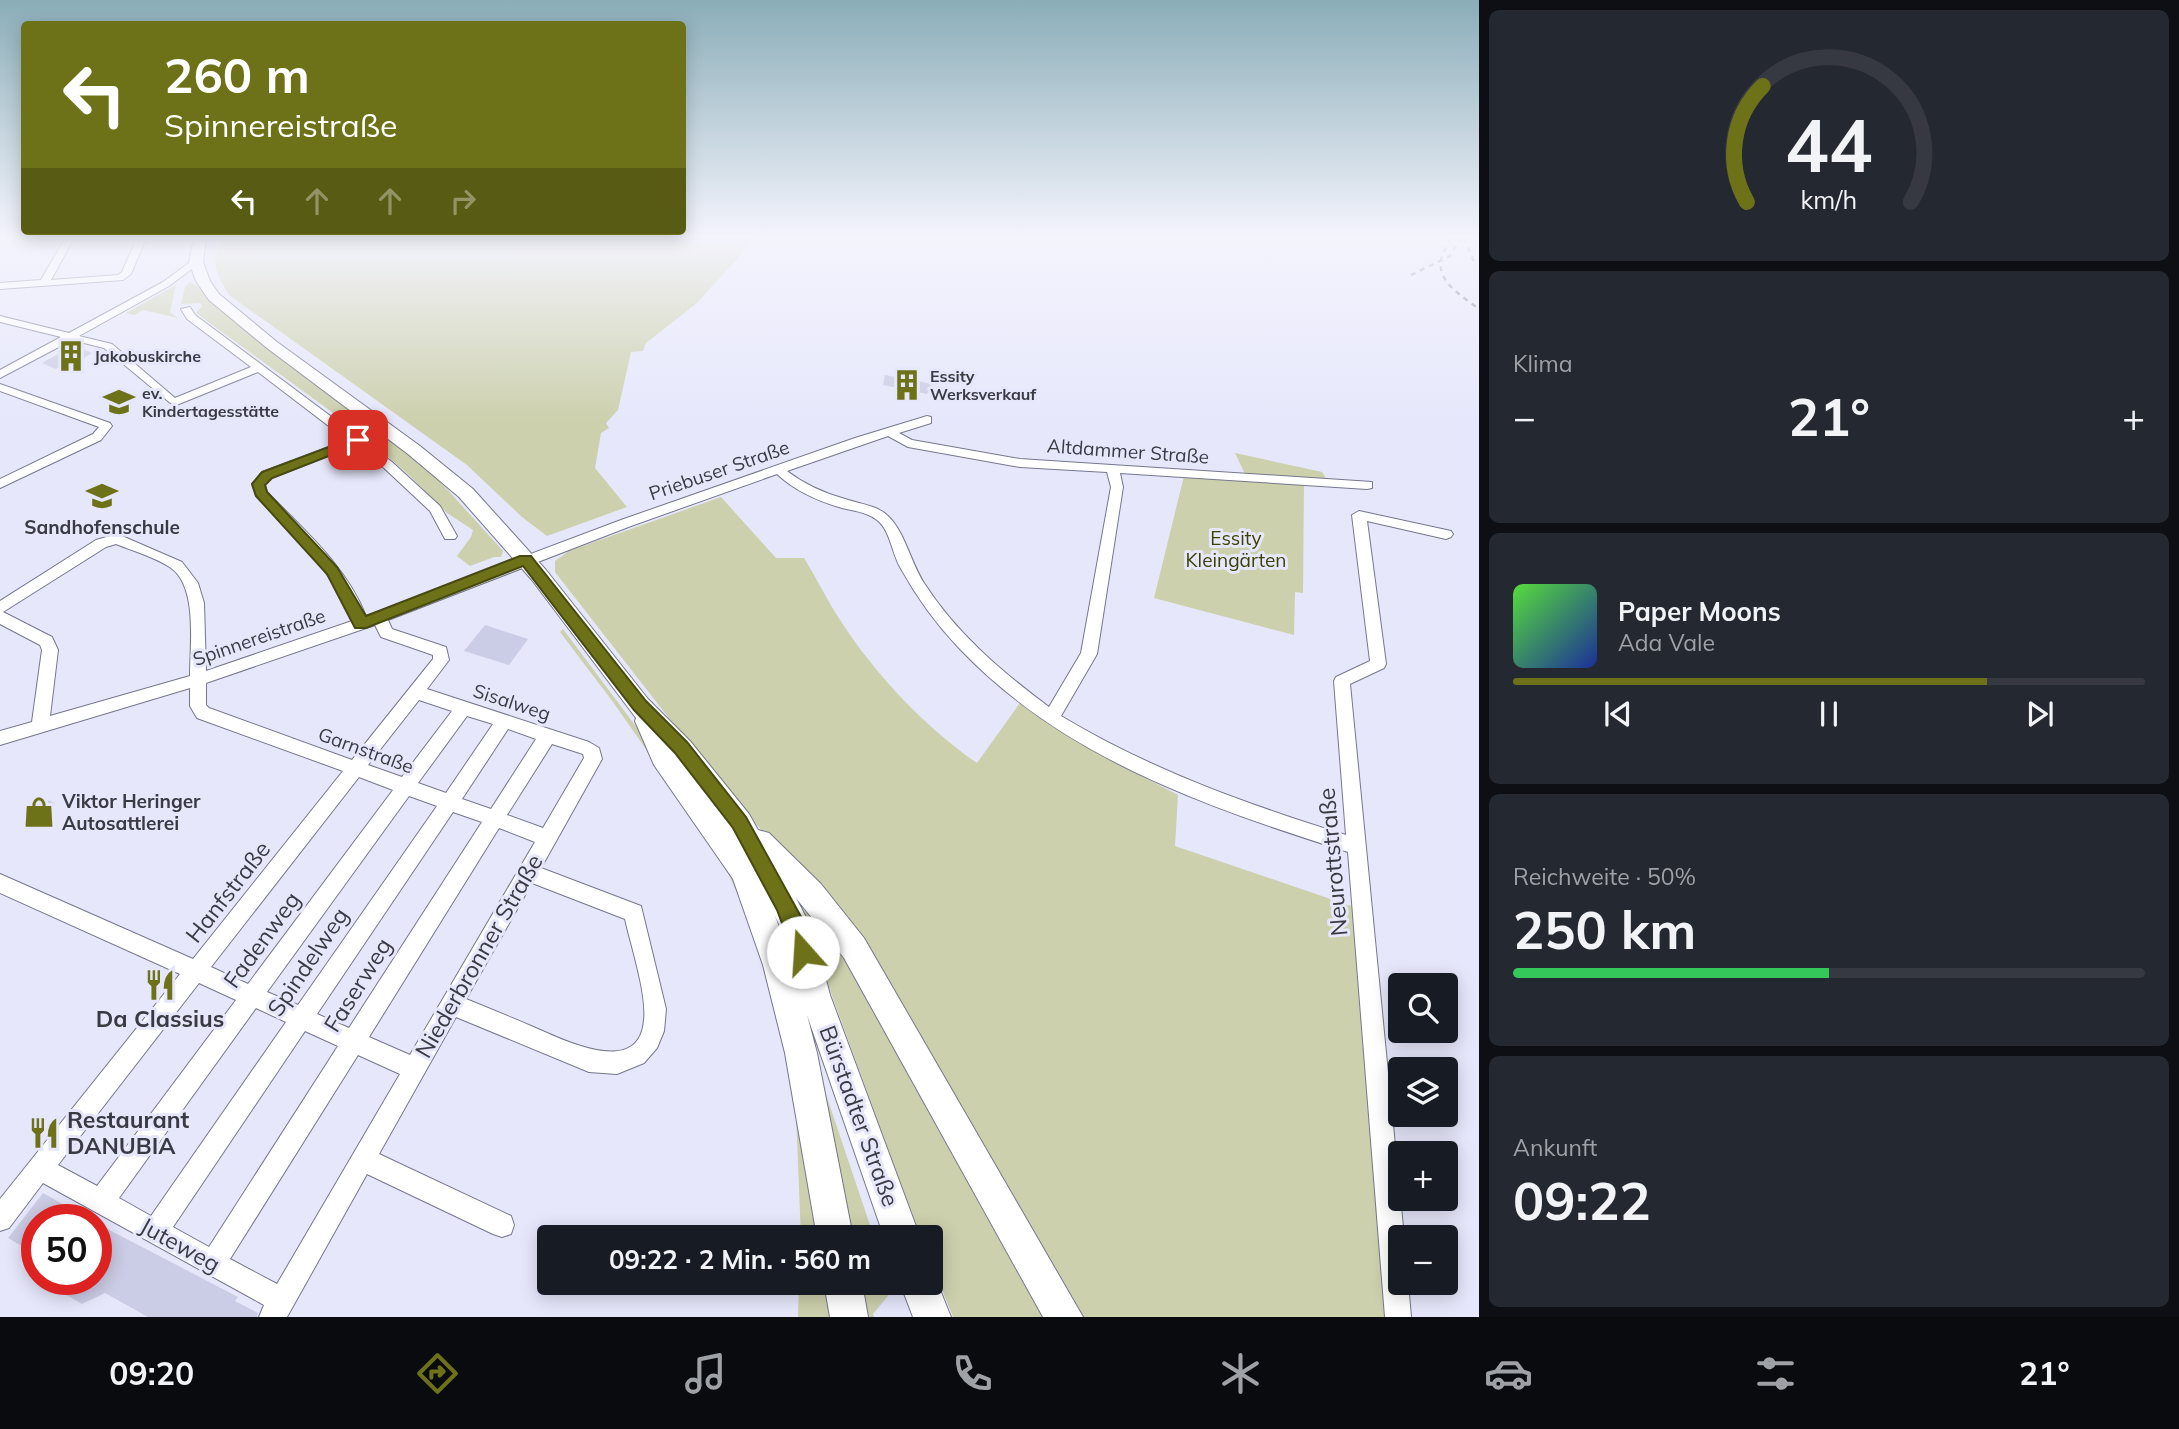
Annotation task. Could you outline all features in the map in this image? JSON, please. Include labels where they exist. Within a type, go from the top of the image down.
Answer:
[{"type":"main road","name":"Bürstadter Straße","points":[[218,299],[272,345],[414,450],[466,493],[526,559],[640,706],[681,748],[740,822],[798,931],[815,995],[898,1225]]},
{"type":"main road","name":"Bürstadter Straße","points":[[640,706],[663,758],[744,870],[815,995]]},
{"type":"main road","points":[[740,822],[811,894],[854,948],[1064,1317]]},
{"type":"main road","points":[[744,870],[778,965],[801,1053],[833,1225]]},
{"type":"main road","points":[[845,1295],[849,1317]]},
{"type":"main road","points":[[924,1295],[932,1317]]},
{"type":"street","points":[[0,375],[137,299]]},
{"type":"street","points":[[186,309],[191,317],[358,440],[435,509],[450,536]]},
{"type":"street","points":[[0,319],[107,346],[174,403],[259,368]]},
{"type":"street","points":[[0,387],[106,426],[97,437],[1,483]]},
{"type":"street","name":"Priebuser Straße","points":[[526,559],[778,469],[927,420]]},
{"type":"street","name":"Altdammer Straße","points":[[891,433],[908,443],[975,457],[1113,470],[1367,485]]},
{"type":"street","points":[[358,440],[267,475],[258,484],[261,493],[332,571],[358,614],[360,624]]},
{"type":"street","points":[[778,469],[791,482],[822,496],[878,514],[886,521],[905,564],[932,607],[967,647],[1006,683],[1052,717],[1093,743],[1189,791],[1355,846]]},
{"type":"street","points":[[1052,717],[1089,654],[1118,487],[1113,470]]},
{"type":"street","name":"Neurottstraße","points":[[1398,1317],[1342,681],[1378,664],[1359,515],[1446,534]]},
{"type":"street","points":[[0,608],[101,543],[117,539],[177,565],[192,587],[197,603],[197,680]]},
{"type":"street","name":"Spinnereistraße","points":[[0,738],[197,680],[360,624],[526,559]]},
{"type":"street","points":[[0,617],[47,641],[50,650],[40,727]]},
{"type":"street","name":"Hanfstraße","points":[[0,1219],[441,660],[440,650],[386,633],[379,617]]},
{"type":"street","name":"Garnstraße","points":[[197,680],[198,706],[204,713],[548,838]]},
{"type":"street","name":"Sisalweg","points":[[415,692],[589,749],[593,753]]},
{"type":"street","name":"Fadenweg","points":[[101,1202],[463,708]]},
{"type":"street","name":"Spindelweg","points":[[155,1232],[505,722]]},
{"type":"street","name":"Faserweg","points":[[213,1263],[548,736]]},
{"type":"street","name":"Niederbronner Straße","points":[[277,1309],[593,759],[593,753]]},
{"type":"street","points":[[452,1004],[581,1058],[605,1063],[635,1059],[650,1043],[656,1024],[655,1009],[634,913],[528,872]]},
{"type":"street","points":[[0,883],[415,1069]]},
{"type":"street","points":[[362,1159],[502,1225]]},
{"type":"street","name":"Juteweg","points":[[41,1169],[213,1263],[277,1309]]},
{"type":"green space","points":[[150,299],[173,299],[170,312],[178,318],[143,310],[134,315],[126,313]]},
{"type":"green space","points":[[182,299],[212,299],[251,335],[420,463],[503,551],[501,557],[470,566],[457,556],[473,530],[447,513],[362,434],[196,313],[202,306],[200,303],[181,304]]},
{"type":"green space","points":[[235,299],[700,299],[646,343],[643,351],[631,352],[618,410],[606,423],[609,428],[601,433],[595,468],[627,507],[547,536],[522,517],[467,465]]},
{"type":"green space","name":"Essity Kleingärten","points":[[1235,453],[1322,472],[1327,480],[1246,476]]},
{"type":"green space","name":"Essity Kleingärten","points":[[1184,476],[1304,483],[1303,593],[1295,592],[1294,635],[1154,598]]},
{"type":"green space","points":[[721,497],[776,558],[804,558],[842,623],[886,681],[939,734],[977,763],[1020,703],[1092,750],[1178,795],[1175,846],[1354,907],[1388,1317],[1081,1317],[828,897],[736,804],[555,572],[555,561],[569,551]]},
{"type":"green space","points":[[563,629],[700,812],[731,866],[752,912],[785,1010],[801,1082],[822,1225],[801,1225],[796,1114],[789,1059],[774,989],[753,929],[720,855],[613,702],[560,632]]},
{"type":"green space","points":[[772,864],[818,911],[1053,1317],[953,1317],[943,1292],[943,1225],[916,1225],[815,949]]},
{"type":"green space","points":[[809,1044],[870,1225],[846,1225]]},
{"type":"green space","points":[[799,1295],[834,1295],[837,1317],[798,1317]]},
{"type":"green space","points":[[858,1295],[889,1295],[873,1314],[874,1317],[862,1317]]},
{"type":"building","name":"Jakobuskirche","points":[[74,345],[92,353],[80,361],[75,359],[56,369],[42,363]]},
{"type":"building","name":"Essity Werksverkauf","points":[[885,375],[932,384],[927,394],[883,385]]},
{"type":"building","points":[[485,625],[528,639],[509,665],[464,651]]},
{"type":"building","name":"Viktor Heringer Autosattlerei","points":[[44,799],[55,803],[34,824],[23,820]]},
{"type":"building","points":[[43,1193],[63,1204],[34,1204]]},
{"type":"building","points":[[21,1221],[21,1246],[8,1238]]},
{"type":"building","points":[[112,1231],[238,1297],[235,1301],[258,1313],[257,1317],[148,1317],[109,1295],[112,1295]]},
{"type":"building","points":[[67,1295],[101,1295],[82,1304]]},
{"type":"railway","points":[[1467,299],[1479,309]]},
{"type":"place","name":"Jakobuskirche","points":[[71,356]]},
{"type":"place","name":"Essity Werksverkauf","points":[[907,385]]},
{"type":"place","name":"ev. Kindertagesstätte","points":[[119,402]]},
{"type":"place","name":"Sandhofenschule","points":[[102,496]]},
{"type":"place","name":"Viktor Heringer Autosattlerei","points":[[39,812]]},
{"type":"place","name":"Da Classius","points":[[160,985]]},
{"type":"place","name":"Restaurant DANUBIA","points":[[44,1133]]},
{"type":"route","points":[[358,440],[267,475],[258,484],[261,493],[332,571],[358,614],[360,624],[526,559],[640,706],[681,748],[740,822],[798,931],[803,952]]}]
